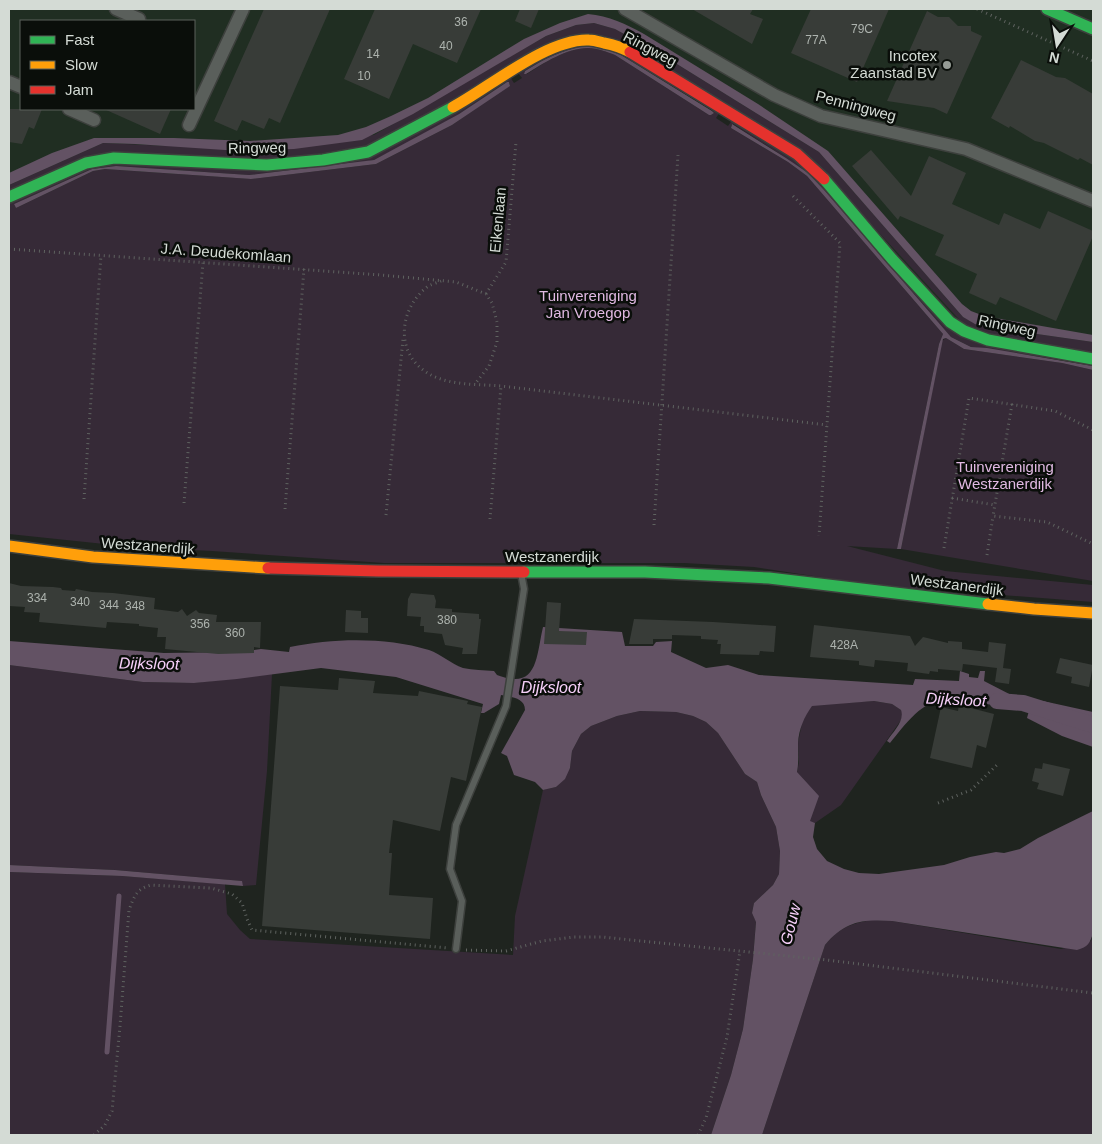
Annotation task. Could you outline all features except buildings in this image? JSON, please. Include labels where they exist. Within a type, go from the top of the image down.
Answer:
[{"type":"street","points":[[116,9],[139,19]]},
{"type":"street","points":[[189,125],[243,9]]},
{"type":"street","name":"Penningweg","points":[[625,9],[774,95],[820,116],[966,149],[1093,201]]},
{"type":"street","points":[[1047,9],[1093,29]]},
{"type":"street","name":"Ringweg","points":[[9,197],[86,163],[114,158],[267,165],[323,160],[368,152],[471,97],[538,54],[568,43],[589,40],[622,47],[797,154],[825,180],[892,259],[950,322],[957,327],[988,340],[1093,359]]},
{"type":"street","points":[[71,110],[94,120]]},
{"type":"street","name":"Westzanerdijk","points":[[9,546],[93,557],[274,568],[378,571],[645,572],[769,578],[1034,609],[1093,613]]},
{"type":"lane","points":[[456,949],[462,901],[450,869],[456,825],[506,706],[524,588],[521,572]]},
{"type":"path","points":[[977,9],[1093,61]]},
{"type":"path","name":"Eikenlaan","points":[[486,294],[506,262],[516,142]]},
{"type":"path","points":[[654,525],[678,154]]},
{"type":"path","points":[[793,196],[840,243],[819,536]]},
{"type":"path","name":"J.A. Deudekomlaan","points":[[9,249],[442,280]]},
{"type":"path","points":[[84,499],[101,255]]},
{"type":"path","points":[[184,503],[203,262]]},
{"type":"path","points":[[284,509],[304,269]]},
{"type":"path","points":[[386,516],[404,323],[417,298],[428,287],[442,280],[456,282],[486,294],[492,303],[497,322],[497,342],[489,366],[475,384]]},
{"type":"path","points":[[403,332],[403,340],[409,356],[425,372],[440,380],[827,425]]},
{"type":"path","points":[[490,519],[501,386]]},
{"type":"path","points":[[944,548],[969,398],[1055,411],[1093,430]]},
{"type":"path","points":[[987,555],[1012,404]]},
{"type":"path","points":[[952,498],[995,505]]},
{"type":"path","points":[[993,516],[1047,522],[1093,544]]},
{"type":"path","points":[[938,803],[970,790],[999,763]]},
{"type":"path","points":[[94,1135],[105,1125],[112,1111],[129,910],[134,897],[142,887],[150,885],[211,888]]},
{"type":"path","points":[[698,1135],[706,1118],[726,1037],[740,951]]},
{"type":"path","points":[[746,952],[827,960],[1093,993]]},
{"type":"shaded area","points":[[9,9],[1093,9],[1093,353],[959,322],[829,181],[595,32],[357,150],[9,199]]},
{"type":"green space","points":[[594,23],[615,29],[664,56],[819,152],[963,317],[981,326],[1093,342],[1093,355],[969,330],[833,183],[592,36],[371,145],[279,160],[116,153],[9,192],[9,185],[103,143],[168,146],[374,135],[546,36],[576,25]]},
{"type":"green space","name":"Tuinvereniging Jan Vroegop","points":[[576,45],[596,45],[623,53],[720,112],[716,118],[728,126],[733,119],[804,165],[830,192],[941,321],[964,337],[988,345],[1086,360],[1093,363],[1093,366],[971,347],[951,337],[813,178],[786,158],[733,124],[731,125],[731,128],[788,162],[807,176],[943,334],[939,344],[897,549],[847,546],[945,571],[1093,585],[1093,602],[872,585],[754,567],[684,563],[384,563],[133,547],[9,534],[9,203],[89,166],[116,162],[243,170],[278,169],[351,159],[388,147],[510,77],[514,83],[522,78],[518,73],[551,53]],"holes":[[[584,46],[600,47],[621,55],[714,113],[709,115],[615,55],[602,50],[588,48],[564,53],[524,74],[525,71],[553,56]],[[507,82],[510,85],[452,125],[376,164],[251,179],[105,169],[93,171],[16,208],[14,204],[92,169],[116,166],[249,175],[374,160],[459,114]]]},
{"type":"green space","name":"Tuinvereniging Westzanerdijk","points":[[946,338],[964,349],[1062,363],[1093,370],[1093,581],[901,549],[942,341]]},
{"type":"green space","points":[[9,665],[143,682],[194,683],[272,674],[267,771],[256,885],[243,886],[241,881],[115,870],[9,865]]},
{"type":"green space","points":[[874,701],[892,704],[901,710],[903,714],[901,720],[841,805],[815,823],[810,822],[797,772],[799,762],[798,743],[803,718],[812,705]]},
{"type":"green space","points":[[640,711],[676,712],[693,716],[706,722],[718,733],[745,774],[757,782],[776,827],[780,851],[779,874],[773,885],[754,903],[752,913],[756,921],[753,959],[743,1029],[731,1075],[711,1135],[9,1135],[9,872],[122,876],[225,884],[227,914],[250,939],[513,955],[515,916],[543,790],[556,787],[570,768],[572,751],[581,734],[591,726],[617,716]]},
{"type":"green space","points":[[873,920],[892,921],[1061,949],[1091,941],[1093,933],[1093,1135],[762,1135],[825,945],[835,934],[846,927]]},
{"type":"water","points":[[588,14],[617,21],[644,34],[758,104],[828,151],[962,304],[971,311],[984,316],[1093,335],[1093,342],[981,326],[963,317],[819,152],[664,56],[615,29],[594,23],[576,25],[546,36],[413,114],[362,140],[294,149],[240,151],[103,143],[9,185],[9,173],[52,153],[94,138],[174,138],[250,141],[338,135],[366,127],[428,98],[524,39],[560,23]]},
{"type":"water","points":[[584,46],[600,47],[621,55],[714,113],[709,115],[615,55],[602,50],[588,48],[564,53],[524,74],[525,71],[553,56]]},
{"type":"water","points":[[509,82],[510,86],[452,125],[376,164],[251,179],[105,169],[93,171],[16,208],[14,204],[92,169],[116,166],[249,175],[374,160],[459,114]]},
{"type":"water","points":[[732,124],[808,173],[951,337],[971,347],[1093,366],[1093,370],[1062,363],[964,349],[946,338],[943,339],[901,549],[897,549],[939,344],[943,334],[807,176],[788,162],[731,128]]},
{"type":"water","name":"Gouw","points":[[543,627],[622,632],[625,646],[653,646],[656,642],[672,641],[671,652],[706,668],[728,665],[759,675],[913,685],[915,679],[959,681],[960,671],[969,674],[969,677],[978,678],[980,671],[985,671],[984,681],[1019,699],[1017,709],[984,704],[976,705],[952,699],[939,700],[922,708],[915,714],[890,743],[887,741],[898,726],[902,714],[901,710],[892,704],[874,701],[812,706],[804,719],[799,733],[797,772],[819,796],[810,821],[815,823],[813,837],[817,849],[827,861],[844,869],[859,873],[879,874],[944,865],[970,857],[1020,849],[1093,811],[1093,933],[1090,942],[1077,950],[892,921],[863,921],[847,926],[825,945],[762,1135],[711,1135],[731,1075],[743,1029],[753,959],[756,922],[752,913],[754,903],[773,885],[779,874],[780,851],[776,827],[757,782],[745,774],[718,733],[706,722],[693,716],[676,712],[640,711],[617,716],[591,726],[581,734],[572,751],[570,768],[565,779],[556,787],[543,790],[535,782],[514,775],[507,756],[501,753],[525,710],[523,703],[509,696],[501,695],[499,704],[481,713],[483,704],[396,677],[321,668],[194,683],[143,682],[9,665],[9,641],[164,653],[239,652],[261,649],[289,652],[290,647],[307,644],[360,640],[395,643],[429,650],[463,668],[494,671],[497,675],[510,679],[528,675],[533,668]]},
{"type":"water","points":[[1032,700],[1093,712],[1093,747],[1062,736],[1027,718]]},
{"type":"water","points":[[9,865],[115,870],[242,881],[243,886],[122,876],[9,872]]},
{"type":"waterway","name":"Dijksloot","points":[[997,701],[1023,703],[1093,725]]},
{"type":"waterway","points":[[107,1052],[119,896]]},
{"type":"traffic: fast","points":[[1047,9],[1093,29]]},
{"type":"traffic: fast","points":[[9,197],[86,163],[114,158],[267,165],[323,160],[368,152],[453,107]]},
{"type":"traffic: fast","points":[[824,179],[892,259],[950,322],[964,331],[988,340],[1093,359]]},
{"type":"traffic: fast","points":[[524,572],[645,572],[769,578],[988,604]]},
{"type":"traffic: slow","points":[[453,107],[538,55],[573,41],[591,40],[614,45],[630,52]]},
{"type":"traffic: slow","points":[[9,546],[93,557],[268,568]]},
{"type":"traffic: slow","points":[[988,604],[1093,613]]},
{"type":"traffic: jam","points":[[630,52],[797,154],[824,179]]},
{"type":"traffic: jam","points":[[268,568],[524,572]]},
{"type":"place","name":"Incotex Zaanstad BV","points":[[947,65]]}]
